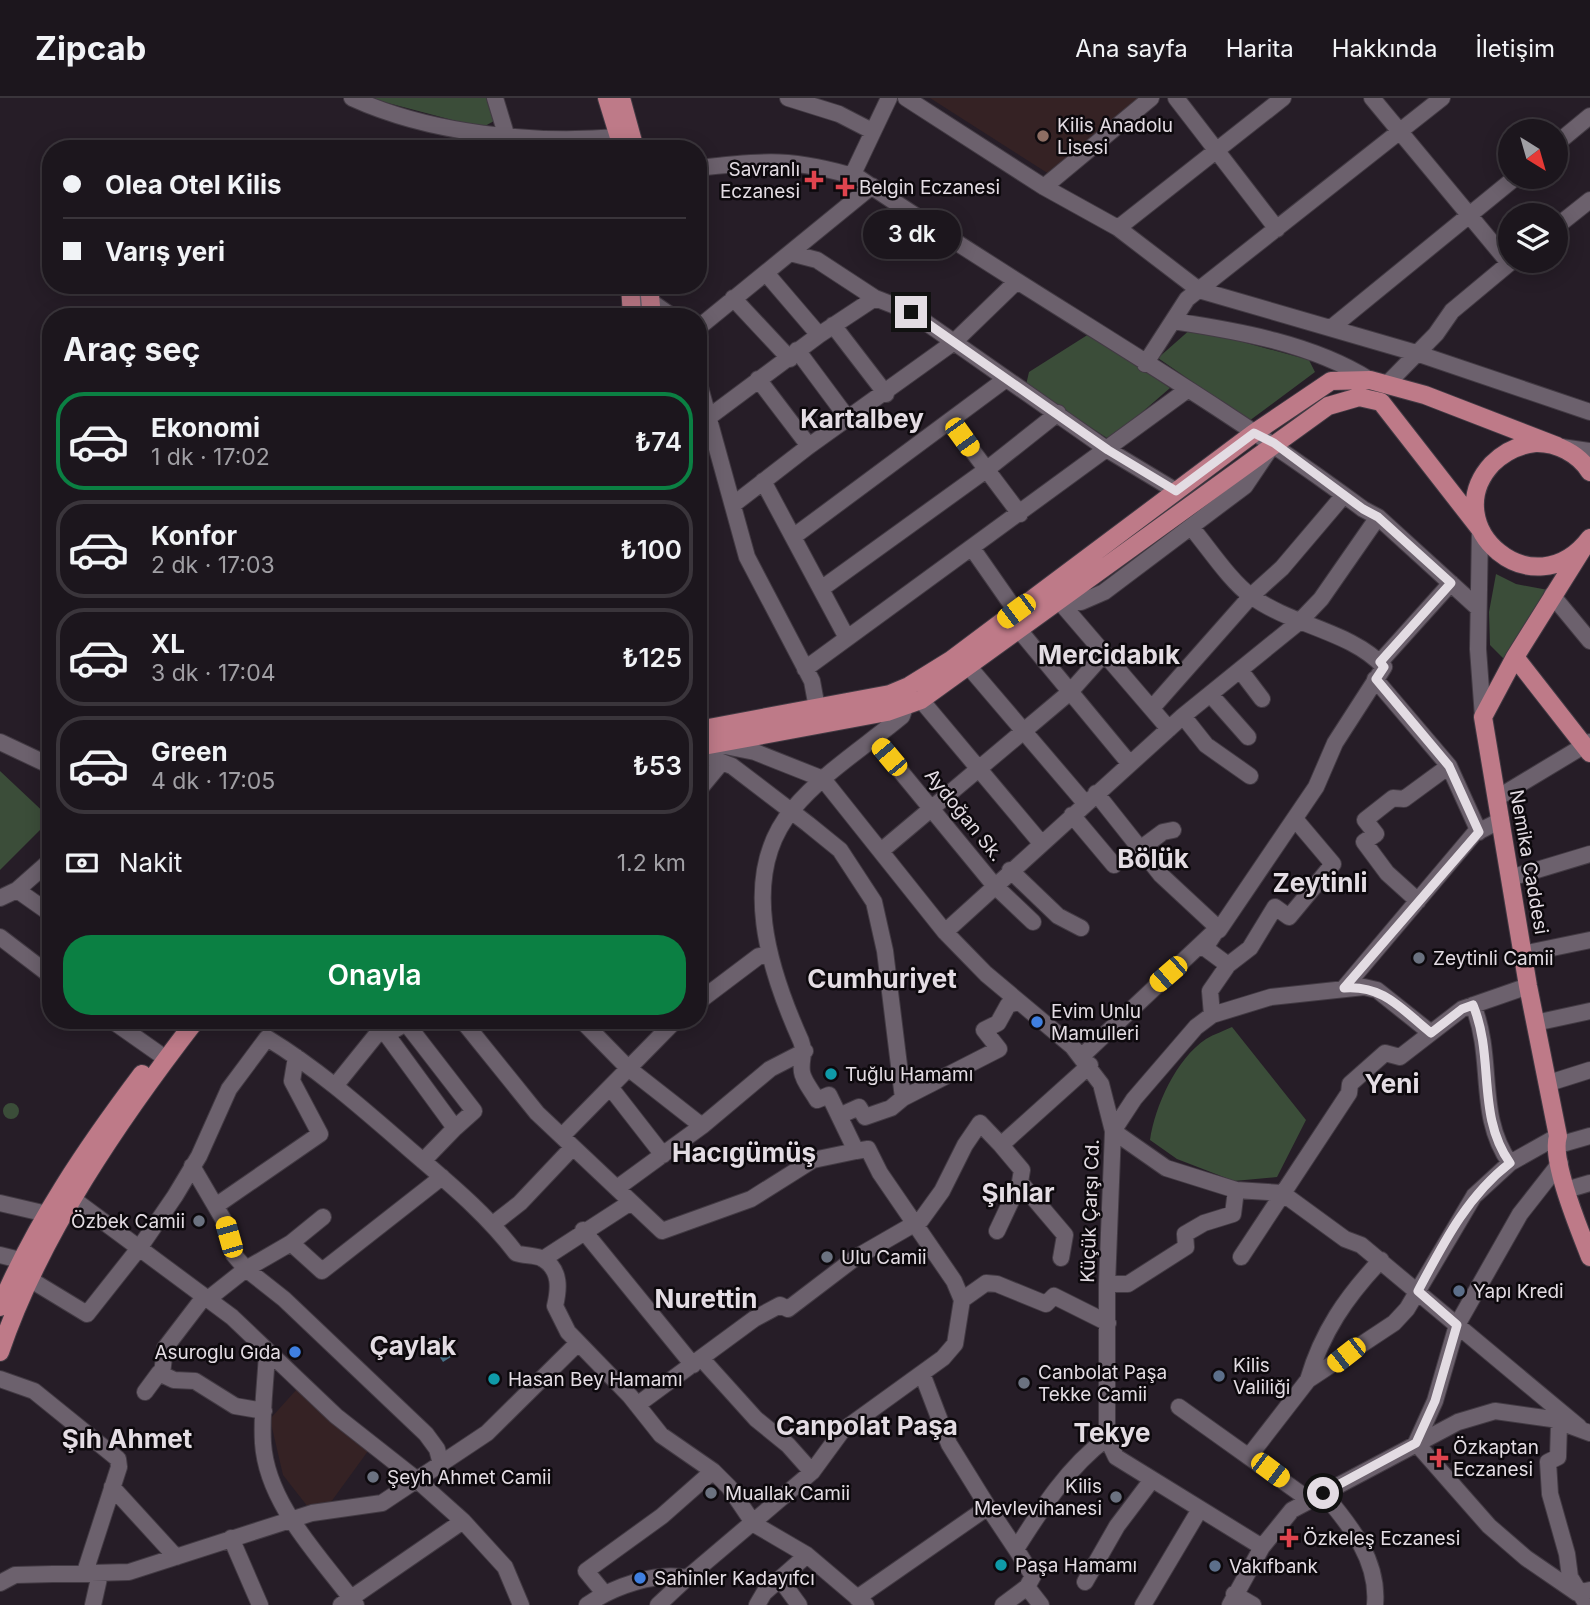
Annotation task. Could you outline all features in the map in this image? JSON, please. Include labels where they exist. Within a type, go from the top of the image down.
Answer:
[{"type":"main road","points":[[607,98],[619,140]]},
{"type":"main road","points":[[621,98],[633,140]]},
{"type":"main road","points":[[707,739],[817,708],[890,694],[909,686],[1016,611],[1254,433],[1331,381],[1383,381],[1425,395],[1557,446],[1575,455],[1590,472]]},
{"type":"main road","points":[[707,740],[815,727],[913,704],[1020,631],[1274,443],[1328,406],[1359,397],[1381,402],[1491,546],[1506,559],[1525,566],[1546,567],[1565,561],[1587,545]]},
{"type":"main road","points":[[1480,529],[1477,500],[1486,471],[1499,457],[1517,447],[1537,443],[1557,446]]},
{"type":"main road","points":[[1483,717],[1552,594],[1587,545]]},
{"type":"main road","points":[[1515,657],[1588,747]]},
{"type":"main road","name":"Nemika Caddesi","points":[[1483,717],[1528,986],[1549,1083],[1566,1190],[1590,1257]]},
{"type":"main road","points":[[0,1307],[20,1260],[90,1143],[175,1029]]},
{"type":"main road","points":[[0,1352],[11,1318],[73,1199],[158,1069],[188,1029]]},
{"type":"street","points":[[352,98],[375,108],[477,135],[506,134],[551,140]]},
{"type":"street","points":[[495,98],[506,134]]},
{"type":"street","points":[[788,98],[839,114],[872,131]]},
{"type":"street","points":[[906,98],[1044,187],[1118,229],[1199,290],[1331,328],[1590,412]]},
{"type":"street","points":[[1044,187],[1151,98]]},
{"type":"street","points":[[1177,98],[1277,229]]},
{"type":"street","points":[[1118,229],[1283,98]]},
{"type":"street","points":[[1372,98],[1399,134],[1498,248]]},
{"type":"street","points":[[1145,364],[1187,299],[1442,98]]},
{"type":"street","points":[[852,176],[884,102]]},
{"type":"street","points":[[1568,134],[1590,116]]},
{"type":"street","points":[[707,167],[761,160],[815,164],[852,176],[872,186],[1145,364],[1274,443],[1378,517],[1478,608]]},
{"type":"street","points":[[707,320],[872,186]]},
{"type":"street","points":[[1331,328],[1501,189]]},
{"type":"street","points":[[1568,217],[1590,200]]},
{"type":"street","points":[[790,253],[817,260],[875,298],[911,312],[1108,450],[1176,491]]},
{"type":"street","points":[[766,273],[826,330],[886,394]]},
{"type":"street","points":[[1173,321],[1238,331],[1332,360],[1383,381],[1436,334],[1452,311],[1498,273]]},
{"type":"street","points":[[734,504],[809,446],[886,394],[954,342],[1017,281]]},
{"type":"street","points":[[733,298],[794,355],[849,420]]},
{"type":"street","points":[[709,416],[826,330],[875,298]]},
{"type":"street","points":[[631,302],[650,301]]},
{"type":"street","points":[[758,379],[809,446]]},
{"type":"street","points":[[793,537],[1006,379]]},
{"type":"street","points":[[805,669],[1187,390]]},
{"type":"street","points":[[707,409],[747,557],[811,681],[817,708]]},
{"type":"street","points":[[821,589],[986,470],[1058,413]]},
{"type":"street","points":[[950,421],[1020,514]]},
{"type":"street","points":[[1060,602],[1081,602],[1104,593],[1245,486],[1274,443]]},
{"type":"street","points":[[1557,446],[1590,451]]},
{"type":"street","points":[[763,481],[847,638]]},
{"type":"street","points":[[1152,708],[1251,596],[1282,568],[1344,495]]},
{"type":"street","points":[[944,932],[1183,716],[1299,622],[1321,599],[1378,517]]},
{"type":"street","points":[[1001,1145],[1217,928],[1219,930],[1316,787],[1335,743],[1384,667],[1348,640],[1332,637],[1251,596],[1191,527]]},
{"type":"street","points":[[1480,529],[1478,608],[1483,717]]},
{"type":"street","points":[[972,548],[1016,611]]},
{"type":"street","points":[[1380,662],[1451,583]]},
{"type":"street","points":[[1552,594],[1590,641]]},
{"type":"street","points":[[1060,602],[1169,729]]},
{"type":"street","points":[[1020,631],[1130,764]]},
{"type":"street","points":[[881,851],[1070,692],[1103,655]]},
{"type":"street","points":[[969,667],[1181,896],[1217,928]]},
{"type":"street","points":[[1240,670],[1262,699]]},
{"type":"street","points":[[1376,679],[1449,766],[1479,832]]},
{"type":"street","points":[[1210,694],[1248,737]]},
{"type":"street","points":[[856,1151],[829,1095],[817,1100],[802,1072],[805,1051],[785,1006],[768,956],[762,892],[765,862],[791,811],[823,779],[902,716],[913,704],[979,771],[1041,843]]},
{"type":"street","points":[[1183,716],[1206,746],[1250,776]]},
{"type":"street","name":"Aydoğan Sk.","points":[[874,739],[994,886],[1033,922]]},
{"type":"street","points":[[707,741],[755,752],[823,779]]},
{"type":"street","points":[[0,742],[42,762]]},
{"type":"street","points":[[707,744],[722,762],[732,766],[840,850],[874,902],[885,951],[903,1098]]},
{"type":"street","points":[[1497,798],[1588,747]]},
{"type":"street","points":[[707,780],[722,762]]},
{"type":"street","points":[[1418,901],[1387,873],[1364,842],[1376,834],[1365,820],[1392,798],[1404,799],[1449,766]]},
{"type":"street","name":"Küçük Çarşı Cd.","points":[[823,779],[944,932],[1018,1002],[1086,1060],[1101,1084],[1113,1131],[1107,1283],[1107,1438]]},
{"type":"street","points":[[1072,815],[1114,865]]},
{"type":"street","points":[[1212,1016],[1210,991],[1228,965],[1250,948],[1275,906],[1289,917],[1333,864],[1295,819]]},
{"type":"street","points":[[1344,988],[1479,832],[1501,820]]},
{"type":"street","points":[[1140,849],[1163,832],[1174,831]]},
{"type":"street","points":[[1510,877],[1590,854]]},
{"type":"street","points":[[0,898],[17,890],[42,870]]},
{"type":"street","points":[[1010,870],[1058,916],[1081,928]]},
{"type":"street","points":[[17,890],[42,908]]},
{"type":"street","points":[[1217,928],[1205,947],[1228,965]]},
{"type":"street","points":[[0,937],[42,969]]},
{"type":"street","points":[[1523,954],[1590,940]]},
{"type":"street","points":[[707,995],[759,956],[768,956]]},
{"type":"street","points":[[1241,1257],[1349,1093],[1350,1084],[1385,1053],[1400,1057],[1462,1009],[1528,986]]},
{"type":"street","points":[[1431,1033],[1377,990],[1364,987],[1271,997],[1212,1016],[1196,1027],[1135,1099],[1113,1131],[1166,1168],[1236,1190],[1282,1193],[1345,1239],[1361,1244],[1585,1430]]},
{"type":"street","points":[[839,1116],[859,1107],[865,1117],[891,1108],[903,1098],[999,1049],[984,1030],[998,1023],[1008,1005],[1018,1002]]},
{"type":"street","points":[[1473,1005],[1486,1046],[1490,1121],[1498,1144],[1510,1163]]},
{"type":"street","points":[[1535,1023],[1590,1011]]},
{"type":"street","points":[[124,1029],[158,1053]]},
{"type":"street","points":[[335,1086],[380,1029]]},
{"type":"street","points":[[382,1029],[455,1128]]},
{"type":"street","points":[[410,1029],[474,1111],[423,1161]]},
{"type":"street","points":[[469,1029],[514,1088],[662,1231],[751,1199],[813,1160],[868,1149],[880,1173],[954,1281],[962,1300],[955,1344],[923,1376],[878,1403],[842,1431],[812,1472],[658,1605]]},
{"type":"street","points":[[590,1029],[628,1068],[702,1126]]},
{"type":"street","points":[[494,1224],[520,1203],[610,1087],[667,1029]]},
{"type":"street","points":[[31,1280],[87,1314],[140,1247],[192,1166],[229,1089],[267,1038],[335,1086],[442,1177],[494,1224],[516,1253],[543,1259],[556,1275],[560,1286],[555,1306],[568,1332],[637,1405],[661,1435],[713,1471],[729,1487],[754,1524],[807,1555],[861,1602],[988,1507]]},
{"type":"street","points":[[617,1188],[702,1126],[770,1069],[805,1051]]},
{"type":"street","points":[[217,1205],[320,1134],[292,1081],[296,1057]]},
{"type":"street","points":[[1549,1083],[1590,1070]]},
{"type":"street","points":[[610,1087],[663,1155]]},
{"type":"street","points":[[637,1405],[754,1319],[780,1305],[788,1309],[855,1258],[920,1220],[942,1191],[980,1123],[1022,1170],[1020,1182],[997,1231]]},
{"type":"street","points":[[1250,1455],[1308,1380],[1394,1323],[1418,1291],[1442,1245],[1474,1196],[1510,1163],[1590,1136]]},
{"type":"street","points":[[1416,1443],[1435,1401],[1457,1325],[1558,1148]]},
{"type":"street","points":[[192,1166],[217,1205],[234,1255],[426,1434],[437,1449],[441,1464]]},
{"type":"street","points":[[290,1243],[322,1271],[442,1177]]},
{"type":"street","points":[[1020,1182],[1065,1235],[1061,1258]]},
{"type":"street","points":[[1566,1190],[1590,1183]]},
{"type":"street","points":[[1107,1283],[1128,1284],[1186,1247],[1185,1234],[1204,1223],[1233,1214],[1236,1190]]},
{"type":"street","points":[[73,1199],[206,1298],[336,1416],[416,1479],[463,1521],[505,1566],[520,1605]]},
{"type":"street","points":[[543,1259],[583,1230],[631,1202]]},
{"type":"street","points":[[0,1203],[47,1214]]},
{"type":"street","points":[[162,1374],[165,1348],[206,1298],[246,1269],[290,1243],[323,1217]]},
{"type":"street","points":[[583,1230],[697,1362],[756,1419],[788,1445],[812,1472]]},
{"type":"street","points":[[0,1255],[20,1260]]},
{"type":"street","points":[[1308,1380],[1315,1353],[1332,1319],[1381,1260]]},
{"type":"street","points":[[962,1300],[986,1283],[997,1284],[1046,1304],[1054,1296],[1108,1323]]},
{"type":"street","points":[[0,1583],[15,1575],[129,1572],[312,1513],[382,1503],[487,1433],[578,1343]]},
{"type":"street","points":[[267,1351],[263,1443],[269,1473],[293,1520],[349,1602],[463,1521]]},
{"type":"street","points":[[145,1392],[153,1378],[162,1374]]},
{"type":"street","points":[[162,1374],[174,1380],[195,1381],[235,1406],[264,1411]]},
{"type":"street","points":[[923,1376],[949,1444],[1033,1576],[1027,1587],[1003,1605]]},
{"type":"street","points":[[0,1379],[34,1391],[118,1459],[92,1573],[93,1605]]},
{"type":"street","points":[[1179,1407],[1316,1496],[1348,1524],[1372,1567],[1377,1583],[1375,1605]]},
{"type":"street","points":[[1253,1605],[1230,1601],[1262,1546],[1292,1510],[1416,1443],[1458,1422],[1495,1411],[1552,1419],[1559,1424],[1585,1430]]},
{"type":"street","points":[[1559,1424],[1558,1457],[1548,1462],[1550,1494],[1567,1554],[1570,1577],[1585,1596]]},
{"type":"street","points":[[1016,1549],[1069,1473],[1089,1451],[1107,1438],[1116,1457],[1151,1481],[1262,1546]]},
{"type":"street","points":[[1416,1443],[1489,1527],[1526,1558],[1585,1596]]},
{"type":"street","points":[[604,1593],[586,1572],[662,1517],[713,1471]]},
{"type":"street","points":[[1085,1582],[1117,1526],[1151,1481]]},
{"type":"street","points":[[112,1487],[176,1557]]},
{"type":"street","points":[[1143,1605],[1200,1510]]},
{"type":"street","points":[[231,1538],[260,1605]]},
{"type":"street","points":[[757,1605],[764,1593],[807,1555]]},
{"type":"street","points":[[587,1605],[604,1593],[670,1574],[687,1578]]},
{"type":"street","points":[[780,1579],[799,1605]]},
{"type":"street","points":[[1027,1587],[1041,1605]]},
{"type":"shaded area","name":"Kilis Anadolu Lisesi","points":[[930,98],[1143,98],[1049,174]]},
{"type":"shaded area","points":[[297,1389],[368,1451],[331,1502],[308,1507],[283,1475],[270,1419]]},
{"type":"green space","points":[[369,98],[486,98],[494,121],[485,126],[475,126]]},
{"type":"green space","points":[[1192,328],[1309,360],[1315,372],[1249,421],[1158,358]]},
{"type":"green space","points":[[1089,334],[1170,388],[1110,440],[1026,385],[1029,372]]},
{"type":"green space","points":[[1496,574],[1516,584],[1548,590],[1509,657],[1503,658],[1490,645],[1489,612]]},
{"type":"green space","points":[[0,771],[42,811],[42,828],[0,870]]},
{"type":"green space","points":[[1232,1027],[1306,1120],[1277,1177],[1234,1181],[1177,1159],[1150,1140],[1162,1098],[1185,1058],[1206,1039]]},
{"type":"green space","points":[[8,1103],[14,1103],[19,1111],[17,1117],[8,1119],[3,1114],[3,1108]]},
{"type":"water","points":[[445,1335],[457,1353],[443,1362],[431,1344]]},
{"type":"place","name":"Kilis Anadolu Lisesi","points":[[1043,136]]},
{"type":"place","name":"Savranlı Eczanesi","points":[[814,180]]},
{"type":"place","name":"Belgin Eczanesi","points":[[845,187]]},
{"type":"place","name":"Zeytinli Camii","points":[[1419,958]]},
{"type":"place","name":"Evim Unlu Mamulleri","points":[[1037,1022]]},
{"type":"place","name":"Tuğlu Hamamı","points":[[831,1074]]},
{"type":"place","name":"Özbek Camii","points":[[199,1221]]},
{"type":"place","name":"Ulu Camii","points":[[827,1257]]},
{"type":"place","name":"Yapı Kredi","points":[[1459,1291]]},
{"type":"place","name":"Asuroglu Gıda","points":[[295,1352]]},
{"type":"place","name":"Kilis Valiliği","points":[[1219,1376]]},
{"type":"place","name":"Hasan Bey Hamamı","points":[[494,1379]]},
{"type":"place","name":"Canbolat Paşa Tekke Camii","points":[[1024,1383]]},
{"type":"place","name":"Özkaptan Eczanesi","points":[[1439,1458]]},
{"type":"place","name":"Şeyh Ahmet Camii","points":[[373,1477]]},
{"type":"place","name":"Muallak Camii","points":[[711,1493]]},
{"type":"place","name":"Kilis Mevlevihanesi","points":[[1116,1497]]},
{"type":"place","name":"Özkeleş Eczanesi","points":[[1289,1538]]},
{"type":"place","name":"Paşa Hamamı","points":[[1001,1565]]},
{"type":"place","name":"Vakıfbank","points":[[1215,1566]]},
{"type":"place","name":"Sahinler Kadayıfcı","points":[[640,1578]]},
{"type":"district","name":"Kartalbey","points":[[862,418]]},
{"type":"district","name":"Mercidabık","points":[[1109,654]]},
{"type":"district","name":"Bölük","points":[[1153,858]]},
{"type":"district","name":"Zeytinli","points":[[1320,882]]},
{"type":"district","name":"Cumhuriyet","points":[[882,978]]},
{"type":"district","name":"Yeni","points":[[1392,1083]]},
{"type":"district","name":"Hacıgümüş","points":[[744,1152]]},
{"type":"district","name":"Şıhlar","points":[[1018,1192]]},
{"type":"district","name":"Nurettin","points":[[706,1298]]},
{"type":"district","name":"Çaylak","points":[[413,1345]]},
{"type":"district","name":"Canpolat Paşa","points":[[867,1425]]},
{"type":"district","name":"Tekye","points":[[1112,1432]]},
{"type":"district","name":"Şıh Ahmet","points":[[127,1438]]},
{"type":"route","points":[[911,312],[1108,450],[1176,491],[1254,433],[1274,443],[1363,509],[1378,517],[1451,583],[1380,662],[1384,667],[1376,679],[1449,766],[1479,832],[1474,834],[1344,988],[1364,987],[1377,990],[1431,1033],[1462,1009],[1473,1005],[1486,1046],[1490,1121],[1498,1144],[1510,1163],[1492,1176],[1474,1196],[1442,1245],[1418,1291],[1457,1325],[1435,1401],[1416,1443],[1323,1493]]}]
